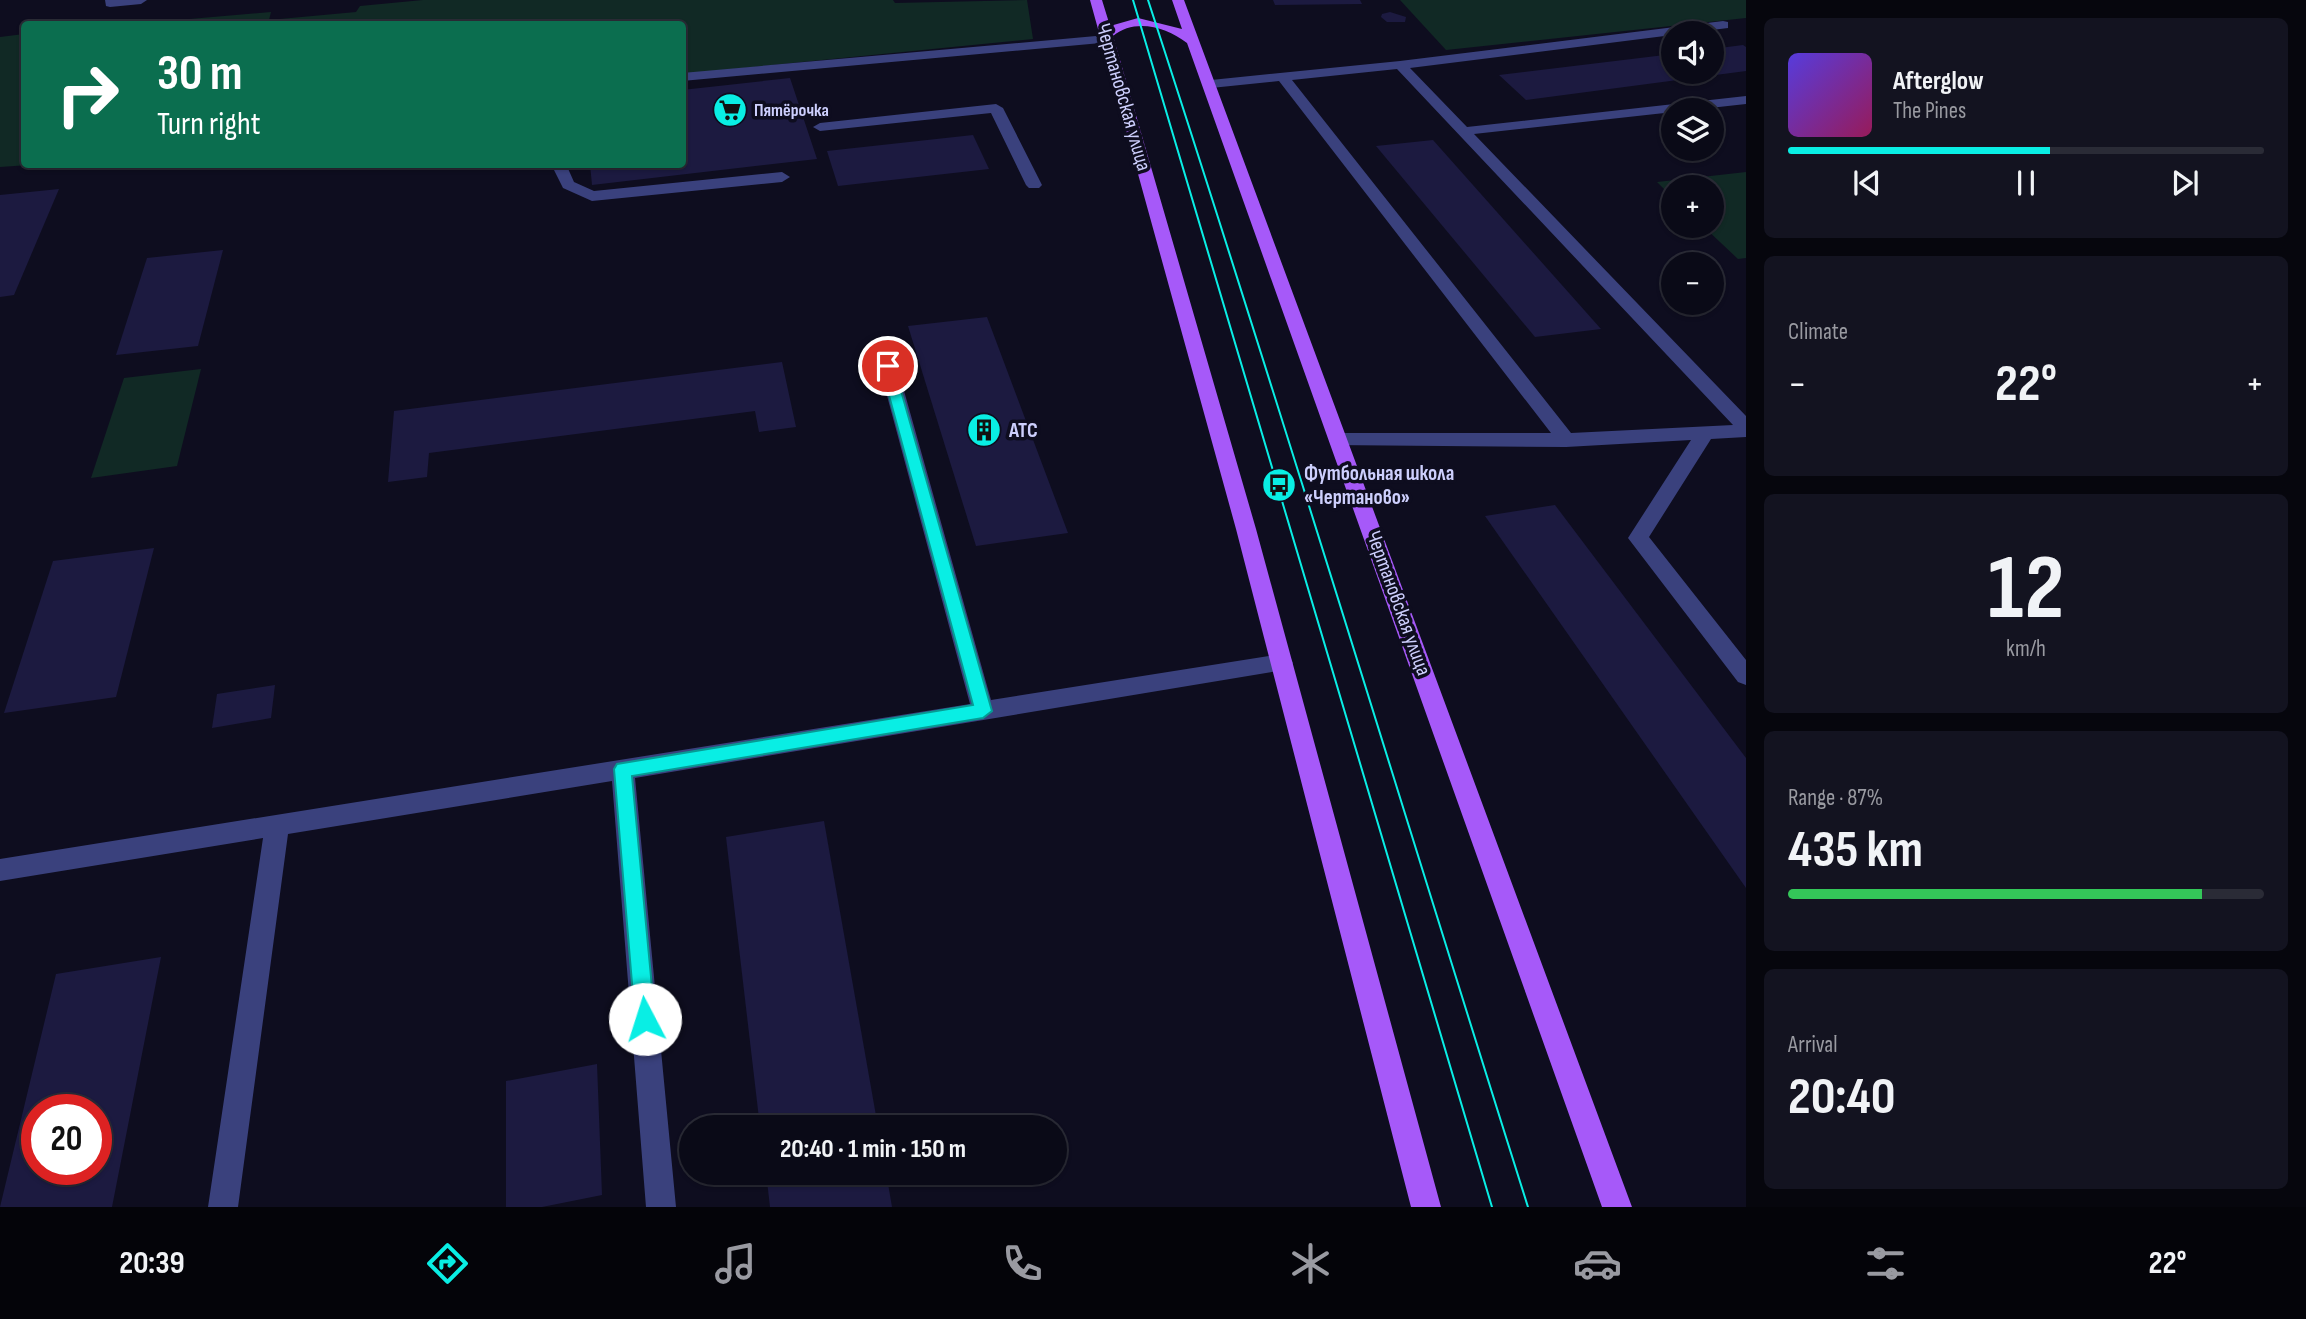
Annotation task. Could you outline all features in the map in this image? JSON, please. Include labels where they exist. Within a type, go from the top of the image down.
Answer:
[{"type":"main road","name":"Чертановская улица","points":[[1096,0],[1282,663],[1426,1207]]},
{"type":"main road","name":"Чертановская улица","points":[[1178,0],[1211,84],[1617,1207]]},
{"type":"main road","points":[[1107,37],[1112,29],[1124,25],[1155,24],[1183,32],[1195,43]]},
{"type":"lane","points":[[111,0],[110,3],[141,0]]},
{"type":"lane","points":[[1211,84],[1400,65],[1661,32]]},
{"type":"lane","points":[[686,77],[1107,37]]},
{"type":"lane","points":[[1400,65],[1466,131],[1746,429]]},
{"type":"lane","points":[[1282,76],[1566,440]]},
{"type":"lane","points":[[1466,131],[1746,100]]},
{"type":"lane","points":[[820,127],[996,108],[1034,185]]},
{"type":"lane","points":[[560,168],[568,185],[592,196],[782,177]]},
{"type":"lane","points":[[888,366],[983,711]]},
{"type":"lane","points":[[1338,440],[1566,440],[1746,429]]},
{"type":"lane","points":[[1705,433],[1638,537],[1744,671]]},
{"type":"lane","points":[[0,870],[1282,663]]},
{"type":"lane","points":[[623,769],[661,1207]]},
{"type":"lane","points":[[223,1207],[277,825]]},
{"type":"green space","points":[[423,0],[893,0],[895,3],[1027,0],[1033,39],[686,74],[686,21],[167,21],[271,12],[269,20],[356,12],[360,6]]},
{"type":"green space","points":[[1400,0],[1746,0],[1746,18],[1661,21],[1661,27],[1446,50]]},
{"type":"green space","points":[[21,34],[21,166],[0,167],[0,37]]},
{"type":"green space","points":[[1746,172],[1746,258],[1738,259],[1716,238],[1724,238],[1724,175],[1719,175]]},
{"type":"green space","points":[[201,369],[177,466],[91,478],[124,378]]},
{"type":"building","points":[[1273,0],[1360,0],[1362,4],[1275,5]]},
{"type":"building","points":[[1390,12],[1406,17],[1405,22],[1387,22],[1381,17],[1382,14]]},
{"type":"building","points":[[1724,47],[1746,47],[1746,71],[1724,74]]},
{"type":"building","points":[[1661,55],[1661,82],[1526,100],[1499,75]]},
{"type":"building","points":[[790,78],[817,159],[592,185],[590,168],[686,168],[686,90]]},
{"type":"building","points":[[973,135],[989,169],[838,186],[827,151]]},
{"type":"building","points":[[1433,140],[1601,329],[1535,337],[1376,146]]},
{"type":"building","points":[[59,189],[14,295],[0,297],[0,195]]},
{"type":"building","points":[[223,250],[198,346],[116,355],[147,258]]},
{"type":"building","name":"АТС","points":[[987,317],[1068,533],[976,546],[908,326]]},
{"type":"building","points":[[782,362],[796,427],[759,432],[755,411],[429,453],[427,477],[388,482],[394,411]]},
{"type":"building","points":[[1555,505],[1746,758],[1746,888],[1485,516]]},
{"type":"building","points":[[154,548],[116,697],[4,713],[53,561]]},
{"type":"building","points":[[275,685],[271,718],[212,728],[217,694]]},
{"type":"building","points":[[824,821],[876,1115],[759,1115],[726,837]]},
{"type":"building","points":[[161,957],[112,1207],[0,1207],[21,1120],[21,1185],[112,1185],[112,1094],[27,1094],[56,974]]},
{"type":"building","points":[[597,1064],[602,1195],[542,1207],[506,1207],[506,1081]]},
{"type":"building","points":[[767,1185],[888,1185],[892,1207],[770,1207]]},
{"type":"tram line","points":[[1133,0],[1492,1207]]},
{"type":"tram line","points":[[1148,0],[1528,1207]]},
{"type":"place","name":"Пятёрочка","points":[[730,110]]},
{"type":"place","name":"АТС","points":[[984,430]]},
{"type":"place","name":"Футбольная школа «Чертаново»","points":[[1279,485]]},
{"type":"route","points":[[645,1019],[623,769],[983,711],[888,366]]}]
